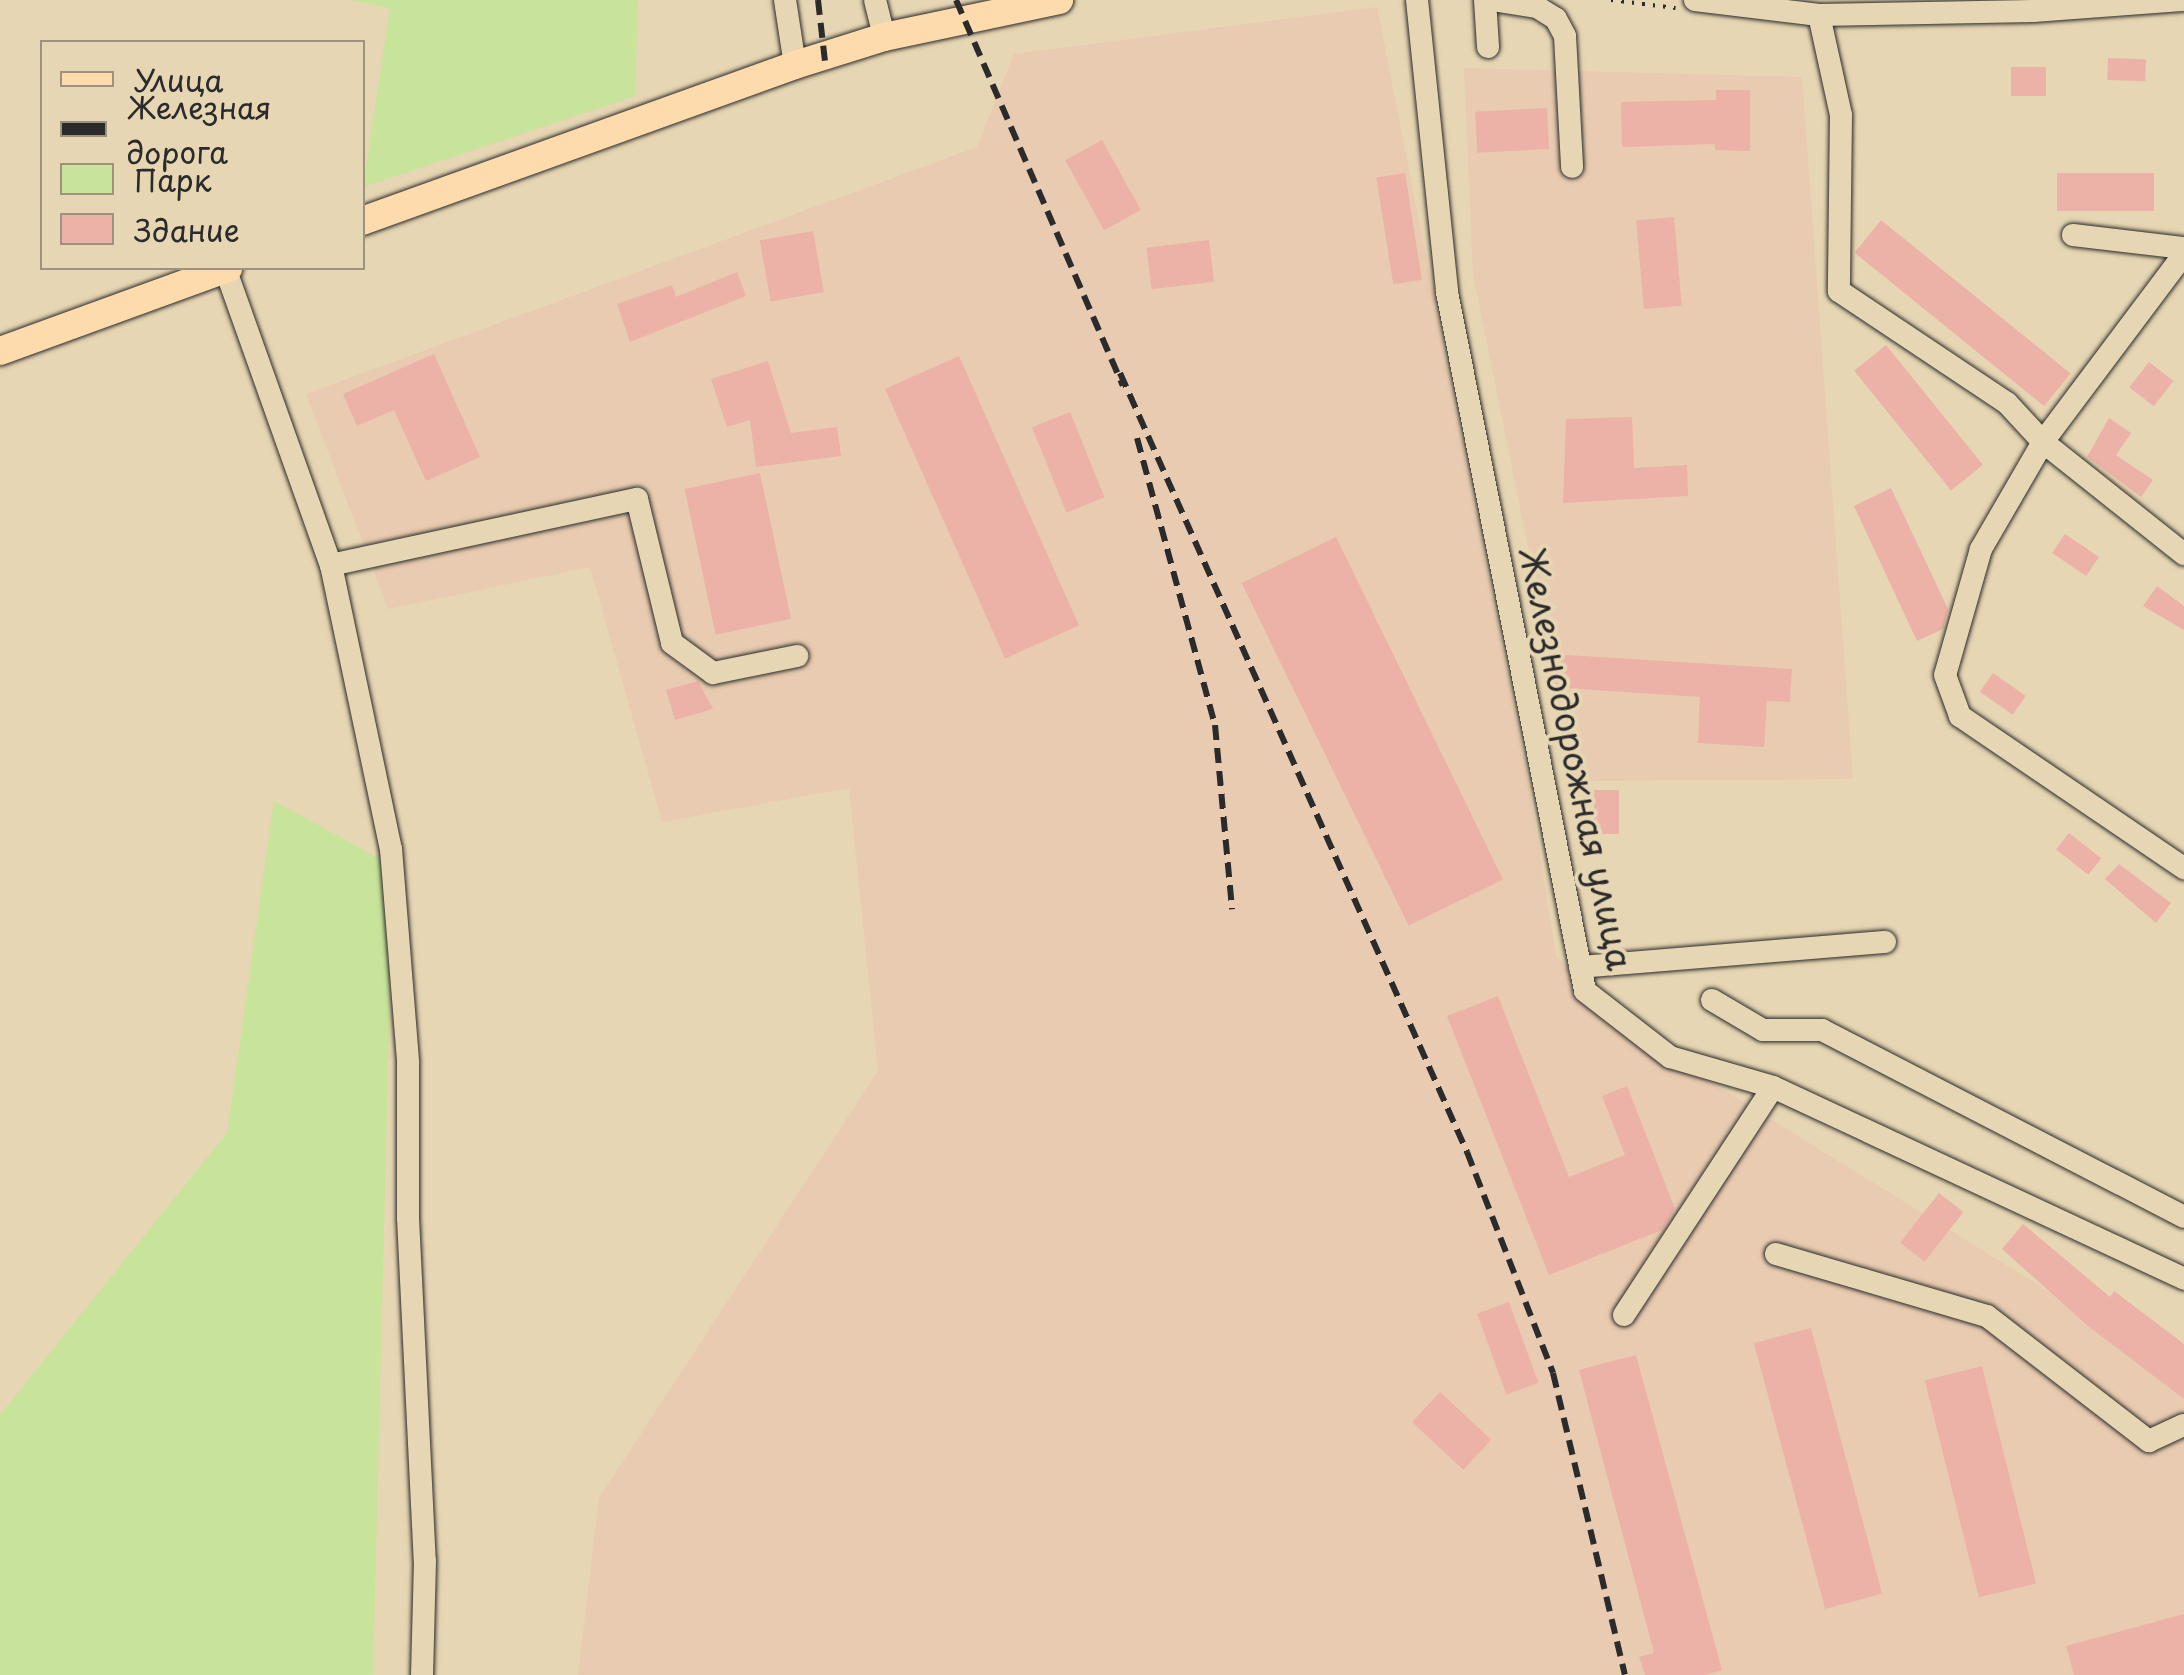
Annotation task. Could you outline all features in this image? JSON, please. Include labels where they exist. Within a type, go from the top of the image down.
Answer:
[{"type":"main road","points":[[365,220],[795,65],[884,37],[1014,4],[1059,0]]},
{"type":"main road","points":[[0,352],[166,278],[214,270]]},
{"type":"street","points":[[785,0],[795,65]]},
{"type":"street","points":[[875,0],[884,37]]},
{"type":"street","name":"Железнодорожная улица","points":[[1417,0],[1448,298],[1585,991],[1670,1057],[1773,1088],[2184,1279]]},
{"type":"street","points":[[1488,47],[1488,0],[1537,7],[1556,18],[1565,36],[1572,167]]},
{"type":"street","points":[[1695,0],[1819,15],[2033,12],[2182,0]]},
{"type":"street","points":[[1819,15],[1842,116],[1839,291],[2008,403],[2044,442],[2184,554]]},
{"type":"street","points":[[2073,234],[2184,251],[2044,442],[1981,548],[1945,674],[1960,716],[2184,868]]},
{"type":"street","points":[[227,270],[331,565],[377,763],[400,944],[425,1561],[422,1675]]},
{"type":"street","points":[[331,565],[637,499],[672,643],[713,674],[796,656]]},
{"type":"street","points":[[1580,967],[1885,942]]},
{"type":"street","points":[[1712,1000],[1763,1030],[1822,1030],[2184,1217]]},
{"type":"street","points":[[1624,1315],[1773,1088]]},
{"type":"street","points":[[1776,1254],[1987,1316],[2149,1441],[2184,1425]]},
{"type":"shaded area","points":[[1377,7],[1526,767],[1556,956],[1670,1057],[2184,1375],[2184,1675],[578,1675],[599,1498],[878,1071],[849,788],[662,822],[590,567],[388,609],[306,394],[977,147],[1014,54]]},
{"type":"shaded area","points":[[1464,68],[1802,77],[1853,779],[1575,781],[1473,274]]},
{"type":"green space","points":[[348,0],[638,0],[635,96],[365,186],[390,8]]},
{"type":"green space","points":[[274,801],[393,866],[373,1675],[0,1675],[0,1415],[227,1133]]},
{"type":"building","points":[[2108,58],[2146,59],[2145,81],[2107,80]]},
{"type":"building","points":[[2011,67],[2046,67],[2046,96],[2011,96]]},
{"type":"building","points":[[1716,90],[1750,90],[1750,151],[1715,150],[1715,144],[1622,147],[1621,102],[1716,100]]},
{"type":"building","points":[[1547,108],[1549,149],[1477,153],[1475,112]]},
{"type":"building","points":[[1102,140],[1141,210],[1104,230],[1065,160]]},
{"type":"building","points":[[1405,173],[1422,280],[1393,284],[1376,178]]},
{"type":"building","points":[[2057,173],[2154,173],[2154,211],[2057,211]]},
{"type":"building","points":[[1674,217],[1682,306],[1644,309],[1636,220]]},
{"type":"building","points":[[1881,220],[2071,374],[2044,406],[1855,253]]},
{"type":"building","points":[[813,231],[824,292],[771,301],[760,240]]},
{"type":"building","points":[[1209,240],[1214,282],[1152,289],[1146,248]]},
{"type":"building","points":[[737,272],[746,296],[630,342],[617,304],[672,285],[676,297]]},
{"type":"building","points":[[1886,345],[1983,465],[1951,490],[1854,371]]},
{"type":"building","points":[[434,354],[480,457],[426,481],[394,410],[357,426],[343,394]]},
{"type":"building","points":[[959,356],[1079,625],[1005,658],[885,389]]},
{"type":"building","points":[[768,361],[791,433],[837,427],[841,456],[756,467],[750,420],[727,427],[711,379]]},
{"type":"building","points":[[2149,362],[2173,381],[2154,406],[2129,387]]},
{"type":"building","points":[[1070,412],[1104,497],[1066,513],[1032,427]]},
{"type":"building","points":[[1632,417],[1634,468],[1687,465],[1688,496],[1563,503],[1566,419]]},
{"type":"building","points":[[2109,418],[2131,433],[2116,455],[2153,480],[2141,497],[2087,457]]},
{"type":"building","points":[[760,473],[791,619],[716,635],[685,489]]},
{"type":"building","points":[[1891,488],[1948,609],[1943,629],[1917,641],[1854,506]]},
{"type":"building","points":[[2065,534],[2099,557],[2086,576],[2052,553]]},
{"type":"building","points":[[1336,537],[1503,879],[1409,925],[1242,583]]},
{"type":"building","points":[[2157,586],[2184,606],[2184,630],[2143,606]]},
{"type":"building","points":[[1551,654],[1792,669],[1790,702],[1767,701],[1764,747],[1698,743],[1700,697],[1549,687]]},
{"type":"building","points":[[1993,673],[2026,696],[2013,715],[1980,692]]},
{"type":"building","points":[[698,681],[713,709],[675,720],[666,690]]},
{"type":"building","points":[[1594,790],[1619,790],[1619,834],[1594,834]]},
{"type":"building","points":[[2069,833],[2101,858],[2088,875],[2056,850]]},
{"type":"building","points":[[2119,864],[2171,903],[2156,923],[2105,879]]},
{"type":"building","points":[[1498,996],[1569,1177],[1625,1155],[1602,1096],[1627,1086],[1675,1209],[1662,1230],[1549,1275],[1447,1016]]},
{"type":"building","points":[[1939,1193],[1963,1212],[1925,1262],[1900,1243]]},
{"type":"building","points":[[2023,1224],[2110,1297],[2114,1291],[2184,1344],[2184,1399],[2088,1326],[2002,1249]]},
{"type":"building","points":[[1509,1302],[1538,1383],[1506,1394],[1477,1314]]},
{"type":"building","points":[[1811,1328],[1882,1594],[1825,1609],[1754,1343]]},
{"type":"building","points":[[1636,1355],[1722,1670],[1705,1675],[1645,1675],[1639,1657],[1654,1653],[1579,1370]]},
{"type":"building","points":[[1982,1366],[2036,1583],[1979,1598],[1925,1380]]},
{"type":"building","points":[[1440,1392],[1491,1440],[1463,1470],[1412,1422]]},
{"type":"building","points":[[2184,1614],[2184,1675],[2074,1675],[2066,1646]]},
{"type":"railway","points":[[818,0],[825,61]]},
{"type":"railway","points":[[956,0],[1123,385]]},
{"type":"railway","points":[[1120,373],[1467,1152],[1553,1373],[1625,1675]]},
{"type":"railway","points":[[1137,438],[1215,725],[1232,909]]}]
